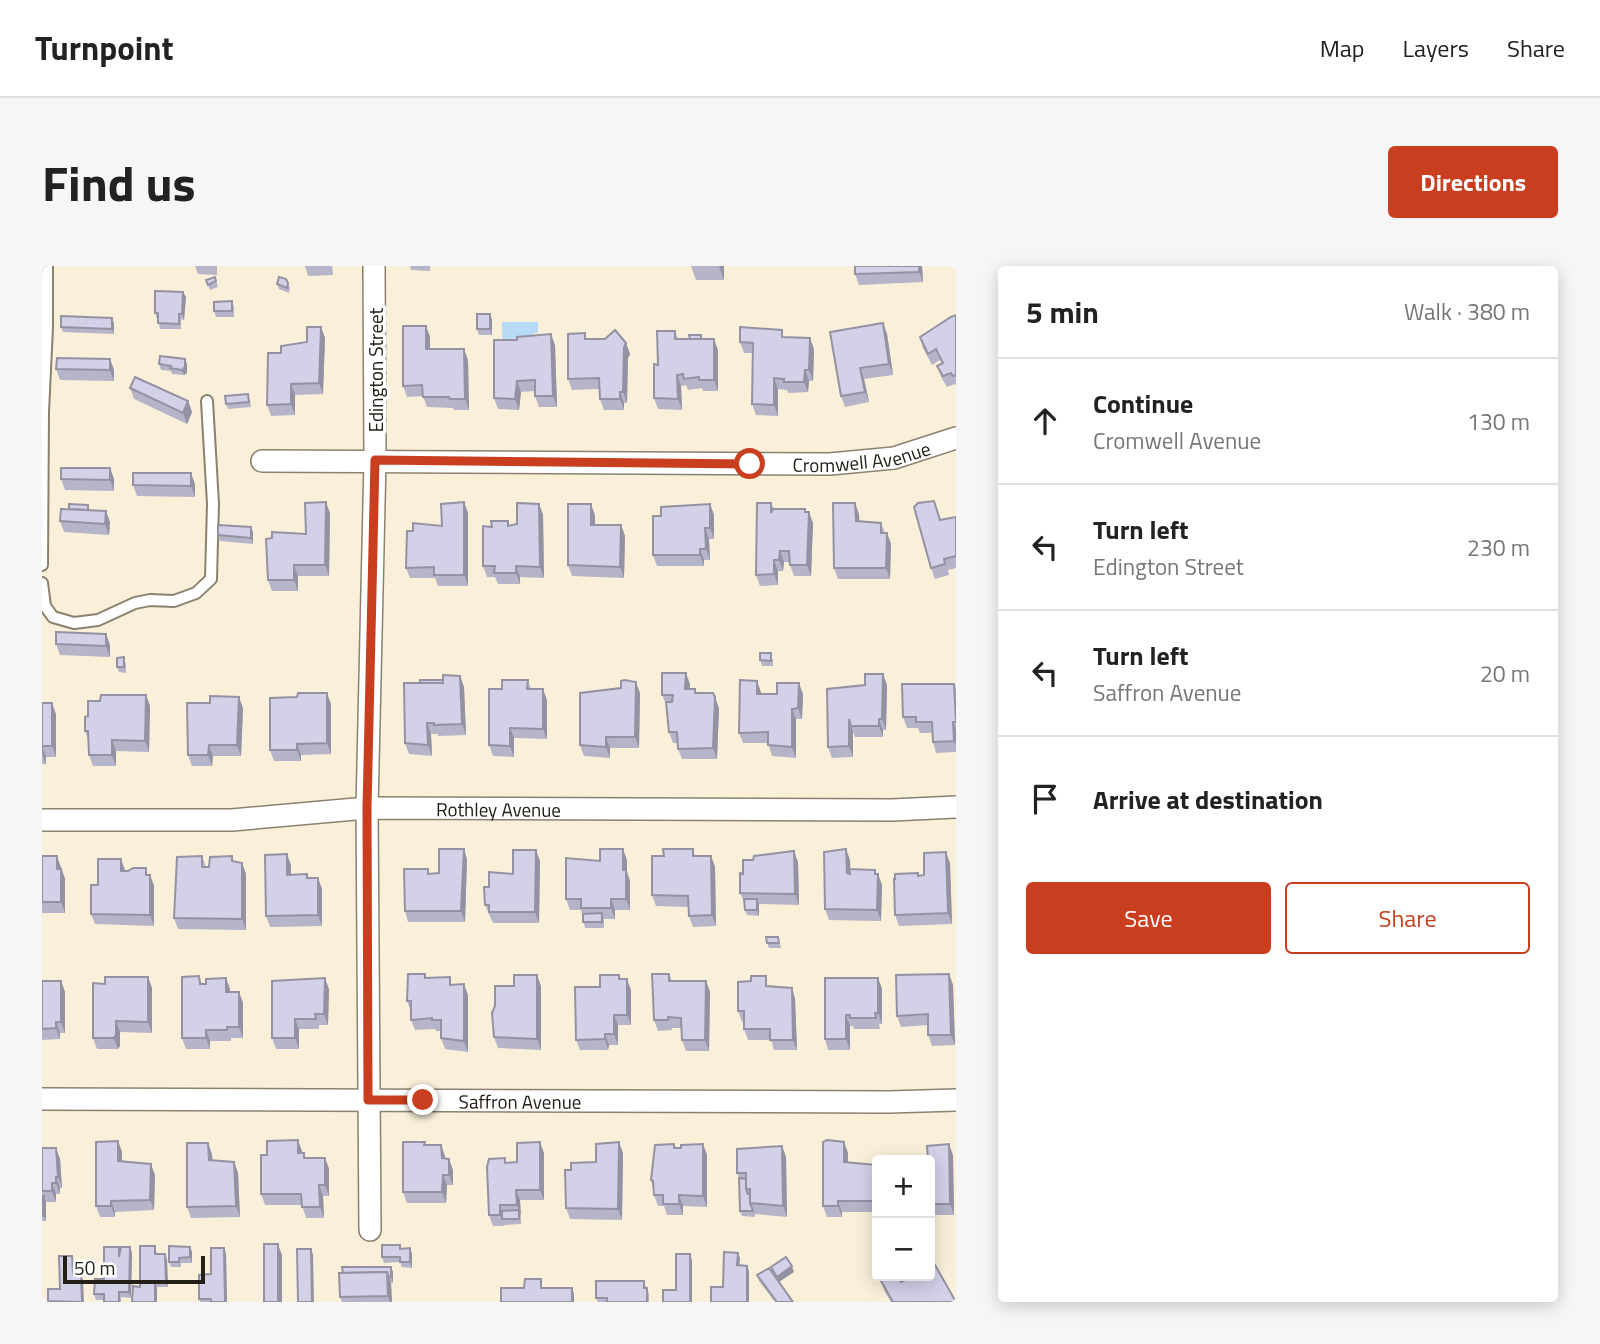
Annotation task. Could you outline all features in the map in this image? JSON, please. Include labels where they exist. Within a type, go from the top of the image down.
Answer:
[{"type":"street","name":"Edington Street","points":[[370,1230],[367,808],[375,460],[374,266]]},
{"type":"street","name":"Cromwell Avenue","points":[[262,461],[830,464],[894,458],[956,438]]},
{"type":"street","name":"Rothley Avenue","points":[[42,820],[232,820],[367,808],[892,810],[956,807]]},
{"type":"street","name":"Saffron Avenue","points":[[42,1099],[956,1100]]},
{"type":"lane","points":[[42,565],[47,266]]},
{"type":"lane","points":[[42,583],[45,606],[53,617],[74,624],[97,620],[135,603],[149,600],[174,601],[196,593],[211,579],[213,504],[207,401]]},
{"type":"water","points":[[502,322],[538,322],[538,333],[533,333],[533,338],[502,339]]},
{"type":"building","points":[[855,266],[919,266],[919,272],[855,274]]},
{"type":"building","points":[[215,277],[216,281],[208,285],[206,280]]},
{"type":"building","points":[[279,277],[286,279],[287,288],[277,284]]},
{"type":"building","points":[[155,291],[183,292],[179,324],[158,323]]},
{"type":"building","points":[[232,301],[232,311],[214,311],[214,302]]},
{"type":"building","points":[[477,314],[490,314],[490,329],[477,329]]},
{"type":"building","points":[[956,315],[956,375],[951,373],[943,376],[937,366],[943,363],[936,349],[928,354],[920,337]]},
{"type":"building","points":[[61,316],[112,318],[112,329],[61,327]]},
{"type":"building","points":[[883,323],[889,364],[860,368],[865,392],[841,396],[830,332]]},
{"type":"building","points":[[403,326],[426,326],[426,349],[464,349],[465,399],[423,397],[422,385],[403,386]]},
{"type":"building","points":[[307,327],[321,327],[319,383],[291,384],[291,404],[267,405],[268,353],[281,353],[281,346],[307,342]]},
{"type":"building","points":[[740,327],[782,330],[782,337],[810,338],[809,370],[805,370],[804,382],[784,382],[784,379],[774,378],[774,405],[752,404],[753,343],[740,342]]},
{"type":"building","points":[[615,330],[626,343],[623,392],[620,392],[620,399],[600,399],[599,378],[568,379],[568,334],[585,333],[585,339],[605,339]]},
{"type":"building","points":[[657,331],[675,331],[675,339],[714,339],[714,380],[699,380],[699,377],[684,379],[683,374],[677,375],[678,399],[654,398],[654,364],[658,365]]},
{"type":"building","points":[[551,334],[553,396],[535,396],[535,380],[517,381],[515,399],[494,398],[494,340],[517,340],[517,337]]},
{"type":"building","points":[[689,335],[701,335],[701,339],[690,339]]},
{"type":"building","points":[[160,356],[185,359],[185,367],[182,370],[159,364]]},
{"type":"building","points":[[57,358],[110,359],[110,370],[56,369]]},
{"type":"building","points":[[135,377],[188,401],[183,413],[130,388]]},
{"type":"building","points":[[248,394],[249,402],[226,404],[225,396]]},
{"type":"building","points":[[61,468],[110,468],[110,480],[61,479]]},
{"type":"building","points":[[133,473],[191,473],[191,486],[133,485]]},
{"type":"building","points":[[934,501],[940,520],[956,517],[956,556],[944,559],[945,564],[931,568],[914,507],[918,503]]},
{"type":"building","points":[[326,502],[325,565],[294,565],[294,580],[268,580],[266,539],[272,538],[272,532],[306,534],[305,503]]},
{"type":"building","points":[[464,502],[464,575],[434,575],[434,567],[406,568],[407,531],[413,531],[413,523],[442,526],[441,504]]},
{"type":"building","points":[[517,503],[539,504],[540,567],[516,566],[516,573],[494,573],[495,566],[483,566],[483,526],[492,527],[491,521],[508,521],[508,526],[517,524]]},
{"type":"building","points":[[757,503],[771,503],[771,513],[773,509],[805,509],[805,512],[809,512],[807,565],[790,565],[789,551],[780,551],[779,560],[774,560],[774,574],[756,575]]},
{"type":"building","points":[[833,503],[855,503],[856,521],[881,523],[881,533],[887,533],[886,568],[834,568]]},
{"type":"building","points":[[69,504],[88,505],[88,510],[69,509]]},
{"type":"building","points":[[568,504],[591,504],[591,525],[621,525],[620,567],[568,565]]},
{"type":"building","points":[[710,504],[710,528],[705,528],[706,549],[700,549],[700,555],[653,555],[653,516],[661,516],[661,507]]},
{"type":"building","points":[[61,509],[106,511],[105,524],[60,521]]},
{"type":"building","points":[[218,525],[251,527],[251,538],[218,535]]},
{"type":"building","points":[[56,632],[106,634],[106,646],[56,644]]},
{"type":"building","points":[[760,653],[771,653],[771,661],[760,660]]},
{"type":"building","points":[[124,657],[124,667],[117,667],[117,658]]},
{"type":"building","points":[[662,673],[686,673],[685,689],[695,689],[695,693],[713,693],[713,748],[678,749],[677,732],[669,732],[666,702],[672,702],[673,695],[662,695]]},
{"type":"building","points":[[865,674],[883,674],[882,719],[879,719],[879,726],[851,726],[849,719],[849,746],[828,747],[827,689],[865,685]]},
{"type":"building","points":[[443,675],[460,676],[462,724],[427,723],[428,745],[405,743],[404,683],[443,683]]},
{"type":"building","points":[[420,680],[443,680],[443,683],[420,683]]},
{"type":"building","points":[[502,680],[528,680],[527,689],[543,689],[543,729],[510,728],[510,746],[489,745],[489,689],[502,689]]},
{"type":"building","points":[[740,680],[757,681],[757,694],[777,694],[777,683],[799,683],[798,708],[792,709],[792,747],[768,745],[768,732],[739,733]]},
{"type":"building","points":[[621,681],[636,682],[635,737],[606,737],[606,747],[580,745],[580,693],[621,688]]},
{"type":"building","points":[[902,684],[954,684],[954,741],[933,742],[932,722],[916,722],[916,717],[903,717]]},
{"type":"building","points":[[298,693],[327,693],[327,743],[297,744],[297,750],[270,750],[270,698],[297,697]]},
{"type":"building","points":[[101,695],[146,695],[145,741],[112,740],[112,755],[89,755],[88,731],[85,731],[88,701],[100,701]]},
{"type":"building","points":[[210,696],[239,697],[237,745],[209,745],[208,755],[188,755],[187,703],[210,703]]},
{"type":"building","points":[[42,703],[52,703],[52,746],[42,746]]},
{"type":"building","points":[[439,849],[464,849],[461,911],[405,911],[404,869],[428,869],[428,874],[439,873]]},
{"type":"building","points":[[600,849],[623,849],[626,899],[611,899],[611,908],[581,908],[581,899],[566,899],[566,858],[600,861]]},
{"type":"building","points":[[663,849],[693,849],[693,856],[711,856],[712,915],[689,916],[688,896],[652,895],[652,856],[664,856]]},
{"type":"building","points":[[846,849],[847,873],[850,874],[849,869],[875,870],[875,874],[878,874],[877,910],[825,909],[824,852]]},
{"type":"building","points":[[513,850],[536,850],[535,912],[489,912],[489,905],[485,905],[484,887],[489,887],[489,872],[513,874]]},
{"type":"building","points":[[794,851],[795,894],[740,893],[743,860]]},
{"type":"building","points":[[946,852],[948,913],[895,915],[895,874],[924,875],[924,853]]},
{"type":"building","points":[[287,854],[287,875],[307,874],[307,878],[318,878],[318,915],[266,916],[265,855]]},
{"type":"building","points":[[42,856],[57,856],[57,869],[61,869],[61,902],[42,902]]},
{"type":"building","points":[[202,856],[202,867],[209,867],[210,857],[232,856],[232,861],[242,863],[242,919],[174,918],[177,857]]},
{"type":"building","points":[[98,859],[121,859],[121,871],[146,868],[146,875],[150,875],[150,915],[91,914],[91,885],[98,885]]},
{"type":"building","points":[[744,899],[757,899],[757,910],[745,910]]},
{"type":"building","points":[[602,913],[602,922],[583,922],[583,914]]},
{"type":"building","points":[[766,937],[778,937],[779,943],[767,943]]},
{"type":"building","points":[[408,974],[425,974],[425,978],[450,977],[450,985],[464,984],[464,1041],[441,1038],[441,1020],[411,1020],[411,1001],[407,1001]]},
{"type":"building","points":[[652,974],[669,974],[669,981],[706,981],[705,1040],[682,1040],[681,1018],[654,1020]]},
{"type":"building","points":[[949,974],[951,1035],[928,1035],[928,1014],[897,1016],[896,975]]},
{"type":"building","points":[[514,975],[537,975],[537,1039],[494,1037],[492,1013],[495,1006],[495,986],[514,986]]},
{"type":"building","points":[[600,975],[619,975],[619,979],[627,979],[627,1015],[614,1015],[614,1034],[605,1034],[605,1039],[576,1040],[575,987],[600,987]]},
{"type":"building","points":[[199,976],[200,984],[206,984],[206,979],[226,978],[226,992],[239,992],[239,1027],[206,1030],[206,1038],[182,1038],[182,977]]},
{"type":"building","points":[[751,976],[766,976],[766,986],[792,988],[793,1040],[770,1040],[770,1029],[744,1029],[744,1011],[738,1011],[738,982],[751,981]]},
{"type":"building","points":[[105,977],[148,977],[148,1022],[116,1021],[114,1038],[93,1038],[93,983],[105,984]]},
{"type":"building","points":[[325,978],[324,1014],[315,1014],[316,1019],[295,1019],[295,1038],[272,1038],[272,981]]},
{"type":"building","points":[[825,978],[878,978],[876,1018],[850,1018],[850,1015],[846,1015],[846,1039],[825,1039]]},
{"type":"building","points":[[42,981],[61,981],[61,1022],[56,1022],[56,1028],[42,1029]]},
{"type":"building","points":[[298,1140],[298,1153],[304,1153],[304,1158],[325,1158],[325,1185],[319,1185],[320,1207],[302,1207],[301,1194],[261,1194],[261,1155],[267,1155],[267,1141]]},
{"type":"building","points":[[118,1141],[118,1161],[151,1164],[150,1200],[111,1201],[111,1206],[96,1206],[96,1142]]},
{"type":"building","points":[[403,1142],[441,1145],[442,1158],[449,1159],[449,1175],[443,1175],[442,1192],[403,1192]]},
{"type":"building","points":[[540,1142],[540,1190],[516,1190],[517,1205],[500,1205],[500,1215],[489,1215],[489,1159],[505,1158],[505,1163],[517,1162],[517,1143]]},
{"type":"building","points":[[619,1142],[618,1209],[566,1208],[565,1170],[571,1170],[571,1163],[596,1162],[596,1144]]},
{"type":"building","points":[[823,1142],[844,1142],[844,1162],[872,1165],[872,1201],[838,1201],[838,1206],[823,1206]]},
{"type":"building","points":[[187,1143],[208,1143],[209,1160],[234,1162],[236,1206],[187,1207]]},
{"type":"building","points":[[674,1144],[674,1148],[681,1148],[681,1145],[703,1144],[703,1196],[679,1195],[679,1204],[663,1204],[663,1195],[654,1195],[651,1180],[655,1145]]},
{"type":"building","points":[[949,1144],[950,1204],[935,1204],[935,1155],[928,1155],[927,1146]]},
{"type":"building","points":[[782,1146],[783,1206],[750,1203],[750,1189],[746,1189],[746,1173],[737,1173],[737,1149]]},
{"type":"building","points":[[42,1148],[56,1148],[58,1177],[56,1183],[52,1183],[52,1191],[42,1191]]},
{"type":"building","points":[[739,1178],[746,1179],[746,1189],[750,1194],[753,1211],[740,1211]]},
{"type":"building","points":[[44,1196],[44,1216],[42,1216]]},
{"type":"building","points":[[519,1210],[519,1219],[502,1219],[502,1211]]},
{"type":"building","points":[[264,1244],[278,1244],[278,1302],[264,1302]]},
{"type":"building","points":[[382,1245],[410,1248],[410,1262],[400,1262],[400,1257],[382,1257]]},
{"type":"building","points":[[140,1246],[155,1246],[155,1254],[165,1254],[166,1282],[155,1282],[155,1302],[132,1302],[133,1286],[140,1287]]},
{"type":"building","points":[[169,1246],[190,1247],[190,1257],[179,1258],[179,1262],[169,1262]]},
{"type":"building","points":[[104,1247],[119,1247],[119,1257],[121,1247],[130,1247],[129,1292],[119,1292],[119,1302],[104,1302],[104,1294],[94,1294],[95,1279],[104,1279]]},
{"type":"building","points":[[211,1248],[224,1248],[225,1302],[199,1299],[199,1275],[211,1274]]},
{"type":"building","points":[[297,1249],[311,1249],[312,1302],[298,1302]]},
{"type":"building","points":[[724,1252],[738,1253],[737,1265],[747,1266],[747,1302],[711,1302],[711,1287],[723,1287]]},
{"type":"building","points":[[676,1254],[690,1254],[690,1302],[663,1302],[663,1290],[676,1290]]},
{"type":"building","points":[[59,1256],[72,1256],[73,1275],[81,1274],[82,1302],[48,1301],[48,1289],[60,1289]]},
{"type":"building","points":[[786,1257],[792,1266],[777,1277],[771,1267]]},
{"type":"building","points":[[935,1265],[956,1302],[893,1302],[881,1281],[935,1281]]},
{"type":"building","points":[[342,1267],[391,1267],[391,1277],[387,1272],[343,1273]]},
{"type":"building","points":[[769,1268],[793,1302],[777,1302],[757,1275]]},
{"type":"building","points":[[387,1272],[388,1296],[340,1297],[339,1273]]},
{"type":"building","points":[[525,1279],[541,1279],[541,1288],[572,1288],[572,1302],[501,1302],[501,1288],[524,1288]]},
{"type":"building","points":[[596,1281],[644,1281],[647,1302],[607,1302],[607,1298],[596,1298]]},
{"type":"route","points":[[423,1100],[368,1100],[367,808],[375,460],[750,464]]}]
